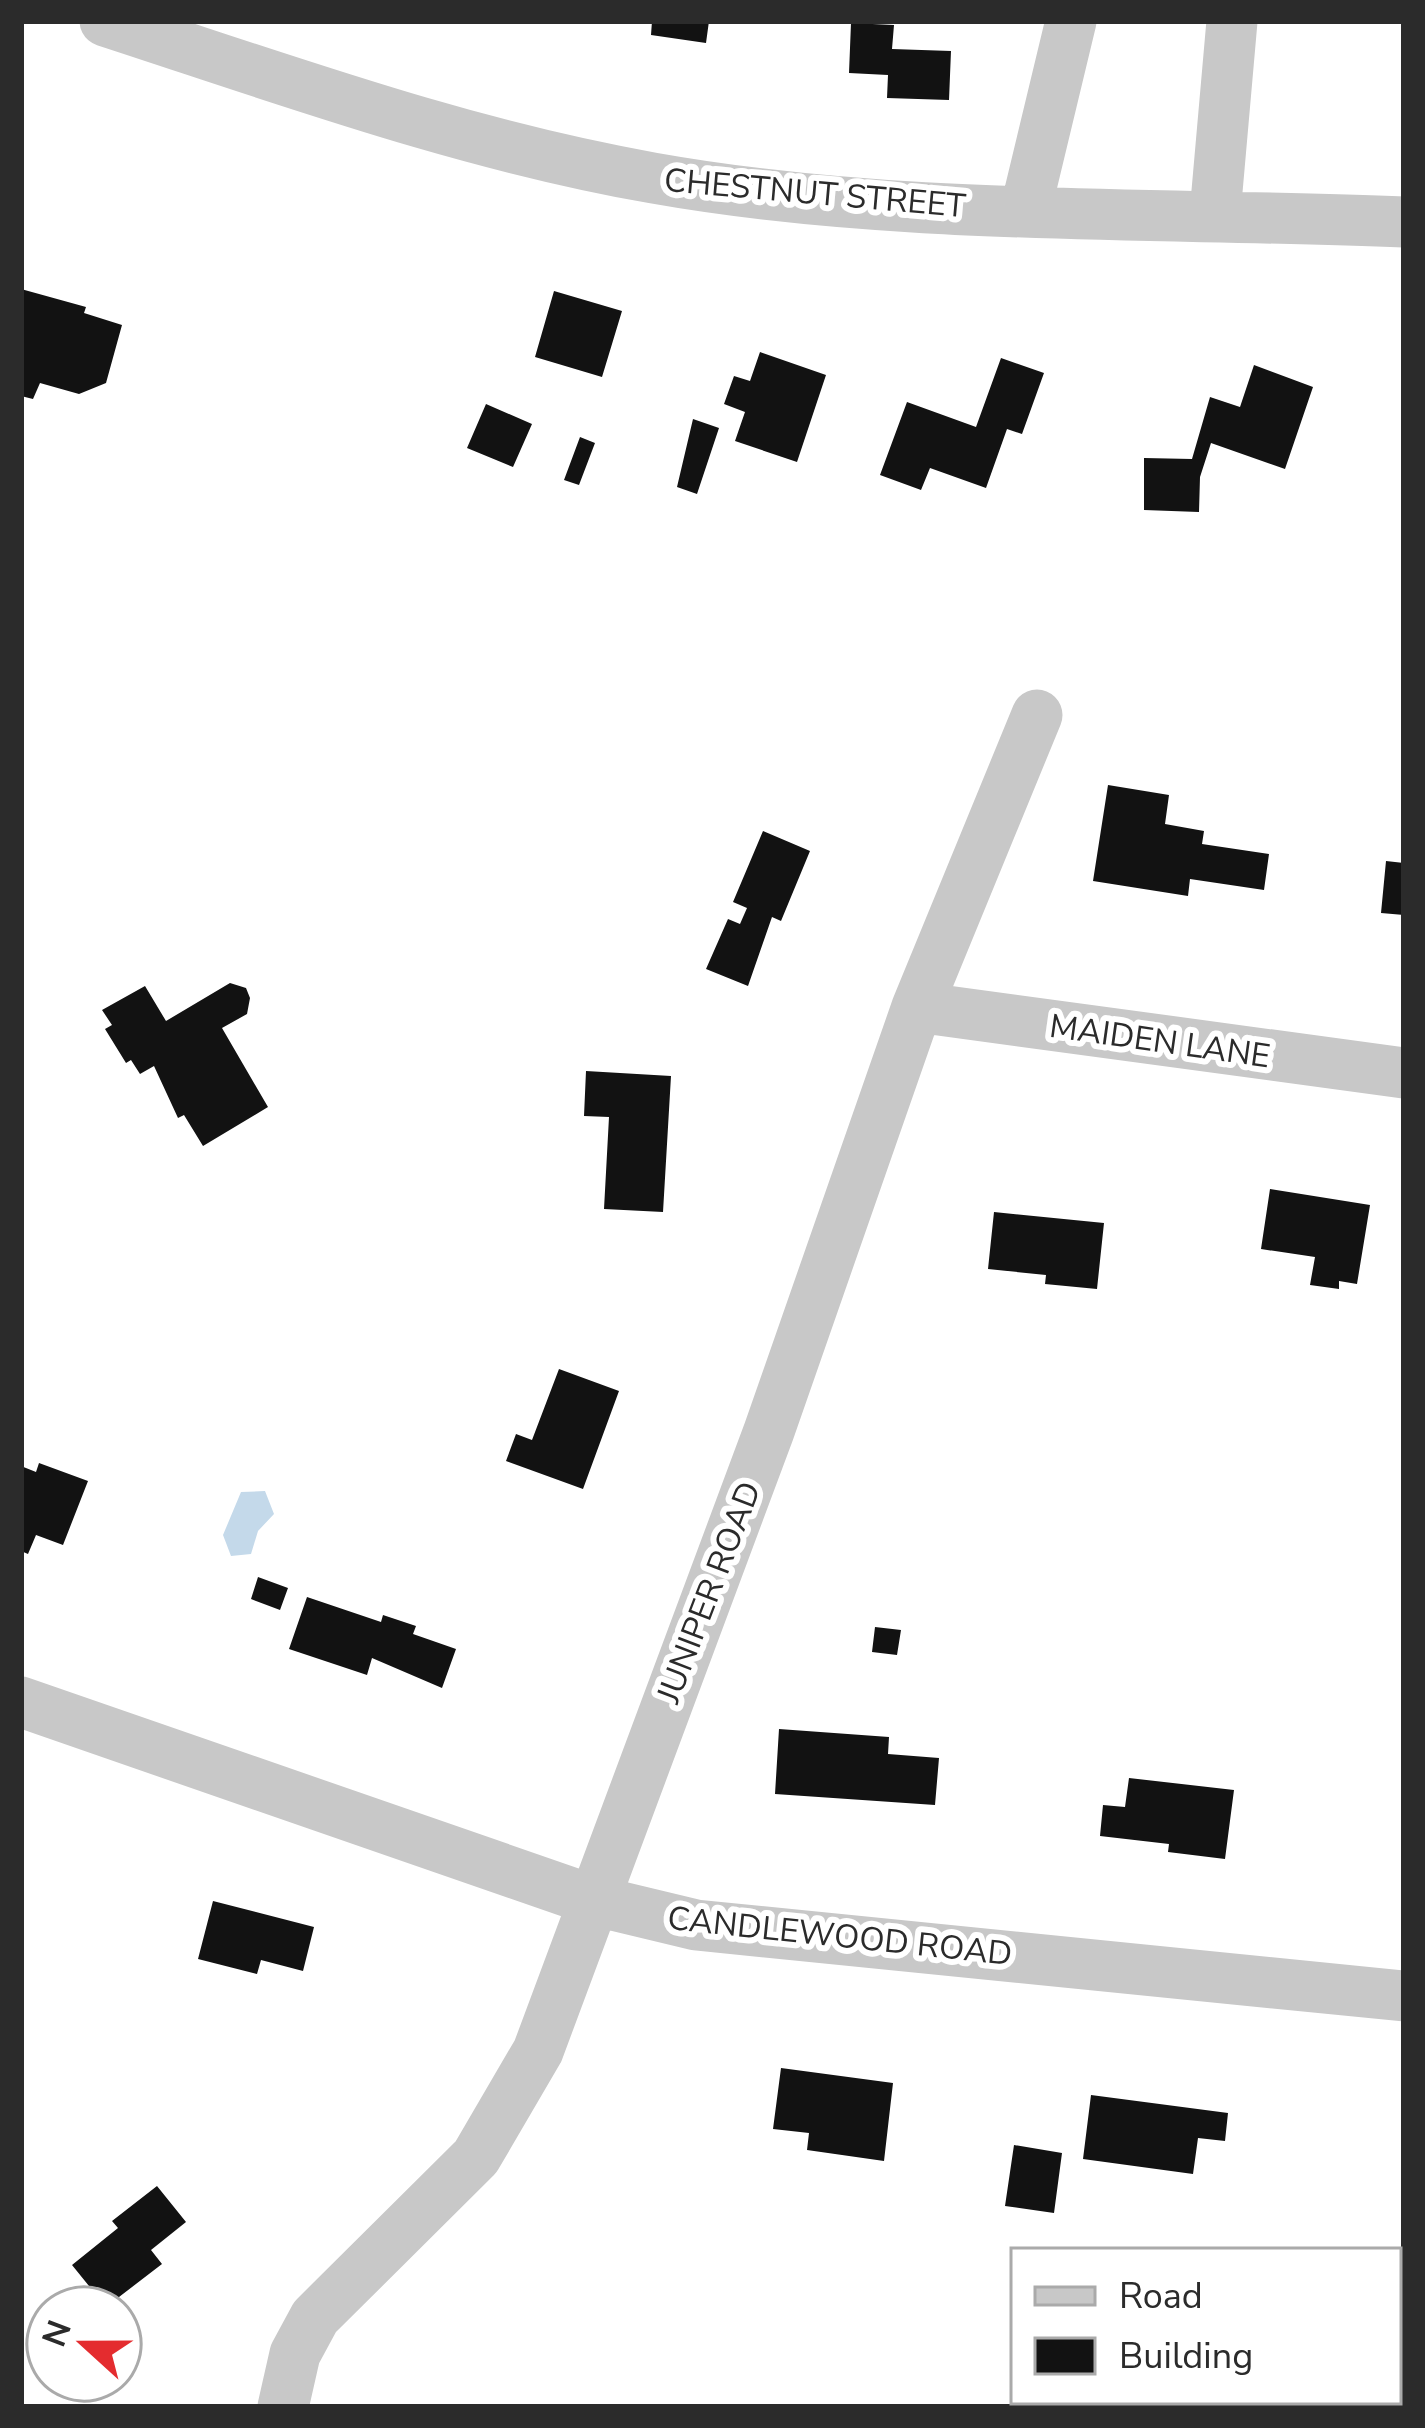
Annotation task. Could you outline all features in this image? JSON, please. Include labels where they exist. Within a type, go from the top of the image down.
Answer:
[{"type":"street","points":[[1026,208],[1071,21]]},
{"type":"street","points":[[1215,214],[1232,21]]},
{"type":"street","name":"CHESTNUT STREET","points":[[114,22],[414,122],[651,178],[762,194],[1404,222]]},
{"type":"street","name":"JUNIPER ROAD","points":[[283,2407],[295,2354],[315,2317],[476,2157],[538,2051],[769,1431],[916,1007],[1037,715]]},
{"type":"street","name":"MAIDEN LANE","points":[[916,1007],[1404,1073]]},
{"type":"street","name":"CANDLEWOOD ROAD","points":[[21,1702],[592,1900],[696,1925],[1404,1996]]},
{"type":"water","points":[[265,1491],[274,1514],[258,1531],[251,1554],[231,1556],[223,1535],[241,1492]]},
{"type":"building","points":[[652,21],[709,21],[706,43],[651,35]]},
{"type":"building","points":[[851,23],[894,25],[892,49],[951,51],[949,100],[887,98],[888,75],[849,73]]},
{"type":"building","points":[[21,289],[86,307],[84,313],[122,325],[106,383],[79,394],[40,383],[33,399],[21,396]]},
{"type":"building","points":[[554,291],[622,311],[602,377],[535,357]]},
{"type":"building","points":[[760,352],[826,375],[797,462],[735,441],[745,412],[724,404],[734,376],[750,381]]},
{"type":"building","points":[[1001,358],[1044,373],[1022,434],[1007,429],[986,488],[930,468],[921,490],[880,475],[907,402],[976,427]]},
{"type":"building","points":[[1254,365],[1313,387],[1285,469],[1211,443],[1200,477],[1199,512],[1144,510],[1144,458],[1192,459],[1210,397],[1240,407]]},
{"type":"building","points":[[486,404],[532,424],[513,467],[467,448]]},
{"type":"building","points":[[693,419],[719,428],[697,494],[677,487]]},
{"type":"building","points":[[580,437],[595,443],[579,485],[564,480]]},
{"type":"building","points":[[1108,785],[1169,795],[1165,824],[1204,831],[1202,844],[1269,854],[1264,890],[1190,879],[1188,896],[1093,881]]},
{"type":"building","points":[[763,831],[810,851],[781,921],[772,917],[748,986],[706,969],[728,919],[740,924],[747,908],[733,902]]},
{"type":"building","points":[[1386,861],[1404,863],[1404,915],[1381,913]]},
{"type":"building","points":[[230,983],[246,988],[250,998],[247,1014],[222,1028],[268,1107],[203,1146],[184,1115],[178,1118],[154,1066],[140,1074],[131,1060],[126,1063],[105,1029],[112,1025],[102,1010],[145,986],[166,1021]]},
{"type":"building","points":[[586,1071],[671,1076],[663,1212],[604,1209],[609,1117],[584,1116]]},
{"type":"building","points":[[1270,1189],[1370,1205],[1357,1284],[1339,1281],[1339,1289],[1310,1285],[1315,1257],[1261,1249]]},
{"type":"building","points":[[994,1212],[1104,1223],[1097,1289],[1045,1284],[1046,1275],[988,1269]]},
{"type":"building","points":[[559,1369],[619,1391],[583,1489],[506,1461],[516,1434],[532,1440]]},
{"type":"building","points":[[39,1463],[88,1481],[63,1545],[36,1535],[28,1554],[21,1551],[21,1466],[36,1472]]},
{"type":"building","points":[[258,1577],[288,1588],[280,1610],[251,1599]]},
{"type":"building","points":[[307,1597],[381,1622],[383,1615],[416,1626],[413,1634],[456,1649],[442,1688],[372,1658],[367,1675],[289,1649]]},
{"type":"building","points":[[875,1627],[901,1630],[897,1655],[872,1652]]},
{"type":"building","points":[[779,1729],[889,1737],[888,1754],[939,1758],[935,1805],[775,1794]]},
{"type":"building","points":[[1129,1778],[1234,1790],[1225,1859],[1168,1852],[1169,1844],[1100,1836],[1103,1805],[1125,1807]]},
{"type":"building","points":[[213,1901],[314,1927],[303,1971],[261,1960],[257,1974],[198,1959]]},
{"type":"building","points":[[781,2068],[893,2083],[884,2161],[807,2150],[809,2133],[773,2129]]},
{"type":"building","points":[[1091,2095],[1228,2113],[1225,2141],[1198,2138],[1193,2174],[1083,2159]]},
{"type":"building","points":[[1014,2145],[1062,2153],[1054,2213],[1005,2206]]},
{"type":"building","points":[[157,2186],[186,2222],[151,2250],[162,2264],[136,2284],[87,2284],[72,2265],[118,2228],[112,2221]]}]
